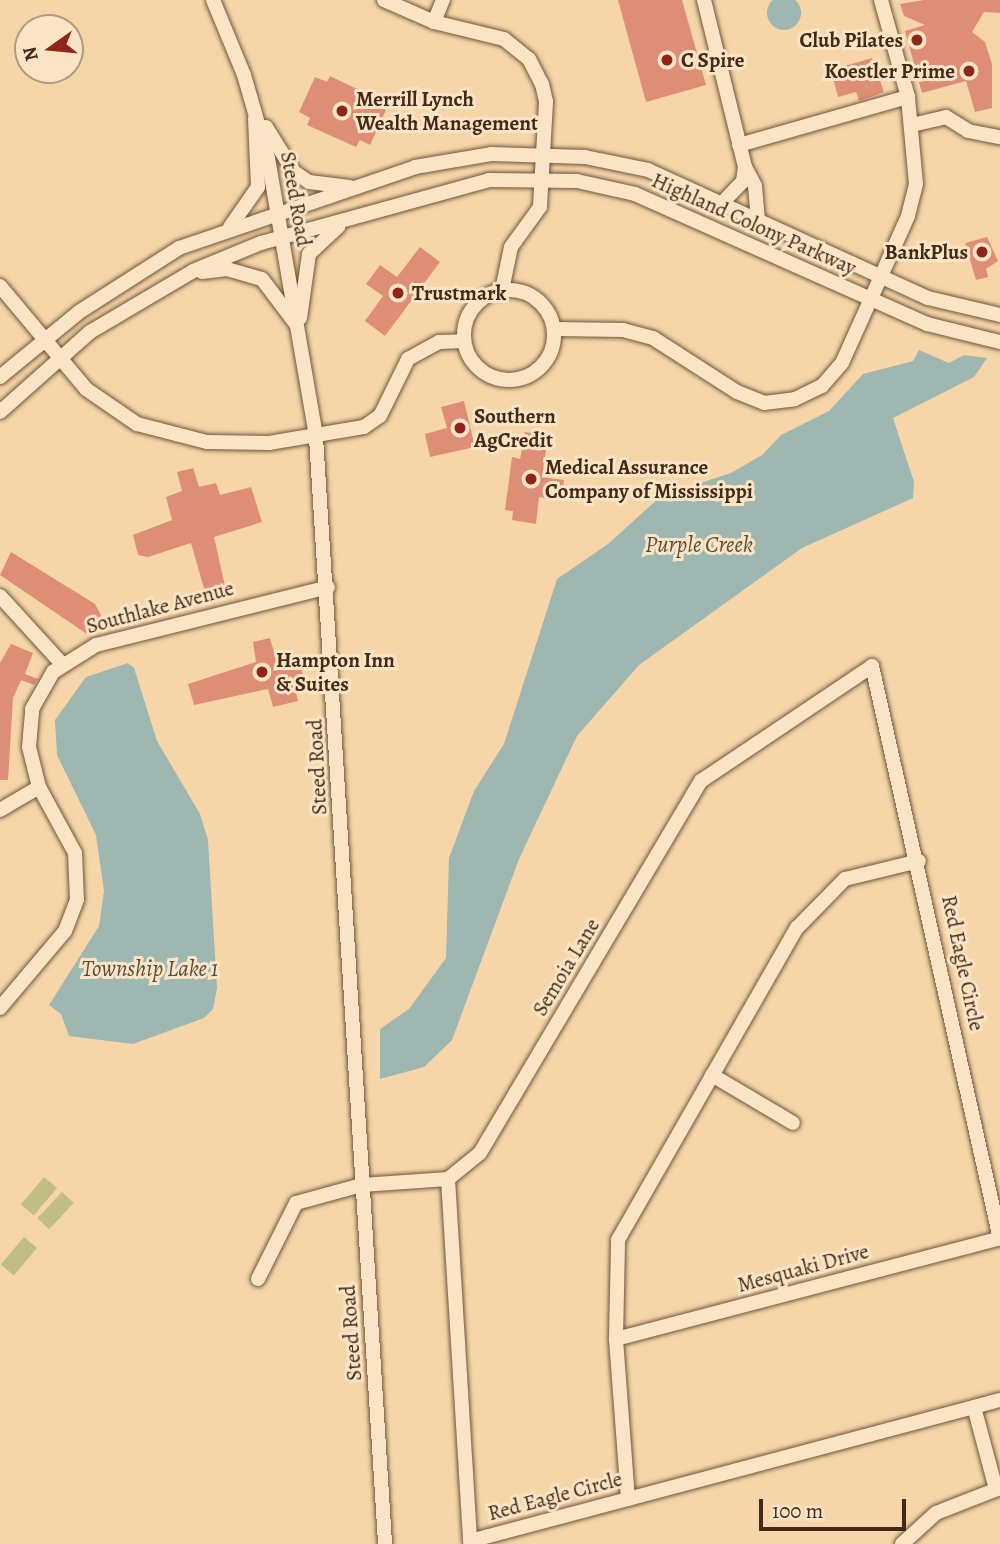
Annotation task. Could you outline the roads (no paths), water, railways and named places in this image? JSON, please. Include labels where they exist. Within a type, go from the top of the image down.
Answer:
[{"type":"street","name":"Steed Road","points":[[213,0],[256,110],[278,212],[316,437],[328,587],[385,1544]]},
{"type":"street","points":[[384,0],[434,22],[495,36],[529,59],[545,92],[540,207],[512,247],[502,290]]},
{"type":"street","points":[[434,22],[443,0]]},
{"type":"street","points":[[704,0],[745,167],[755,186],[758,218]]},
{"type":"street","points":[[554,330],[623,330],[660,340],[737,392],[764,403],[795,399],[822,386],[842,363],[913,201],[917,166],[908,97],[881,0]]},
{"type":"street","points":[[739,145],[908,97]]},
{"type":"street","points":[[256,110],[294,173],[309,182],[351,187]]},
{"type":"street","points":[[230,227],[258,187],[256,110]]},
{"type":"street","points":[[912,125],[946,117],[968,131],[1000,138]]},
{"type":"street","name":"Highland Colony Parkway","points":[[0,377],[42,341],[142,270],[230,227],[351,187],[449,159],[544,153],[634,167],[723,202],[928,298],[1000,315]]},
{"type":"street","points":[[723,202],[743,181],[745,167]]},
{"type":"street","name":"Highland Colony Parkway","points":[[0,412],[55,357],[193,271],[282,238],[432,191],[489,180],[542,178],[602,185],[665,204],[871,300],[946,331],[1000,342]]},
{"type":"street","points":[[298,326],[309,254],[325,233],[358,216]]},
{"type":"street","points":[[193,271],[226,268],[262,279],[298,326]]},
{"type":"street","points":[[0,286],[55,357],[80,384],[136,424],[174,437],[242,445],[316,437],[364,427],[380,416],[408,359],[439,342],[464,341]]},
{"type":"street","points":[[502,290],[521,290],[538,300],[554,330],[543,366],[507,380],[482,371],[464,341],[476,303],[502,290]]},
{"type":"street","name":"Southlake Avenue","points":[[0,1008],[65,930],[77,900],[75,853],[39,787],[29,724],[42,686],[62,664],[104,643],[328,587]]},
{"type":"street","points":[[0,596],[62,664]]},
{"type":"street","name":"Semoia Lane","points":[[448,1179],[480,1153],[701,781],[872,666],[886,713]]},
{"type":"street","name":"Red Eagle Circle","points":[[886,713],[1000,1239]]},
{"type":"street","points":[[0,810],[39,787]]},
{"type":"street","points":[[628,1499],[616,1339],[618,1240],[768,972],[824,896],[845,879],[919,861]]},
{"type":"street","points":[[712,1074],[793,1123]]},
{"type":"street","points":[[258,1279],[296,1203],[362,1185],[448,1179]]},
{"type":"street","name":"Red Eagle Circle","points":[[448,1179],[470,1541],[1000,1400]]},
{"type":"street","name":"Mesquaki Drive","points":[[616,1339],[1000,1239]]},
{"type":"street","points":[[902,1544],[936,1513],[998,1489],[974,1407]]},
{"type":"water","points":[[784,-4],[796,1],[801,13],[796,25],[784,30],[772,25],[767,13],[772,1]]},
{"type":"water","name":"Purple Creek","points":[[919,350],[949,363],[964,355],[987,358],[974,377],[893,418],[914,482],[913,498],[802,548],[639,665],[577,736],[519,859],[452,1040],[424,1067],[380,1079],[380,1029],[409,1009],[446,958],[449,858],[474,791],[504,744],[557,579],[608,544],[661,496],[731,473],[762,455],[781,435],[829,411],[863,374],[913,361]]},
{"type":"water","name":"Township Lake 1","points":[[128,663],[134,668],[157,741],[200,814],[208,840],[217,988],[213,1009],[204,1018],[133,1044],[69,1036],[61,1014],[49,1005],[99,926],[104,891],[96,835],[57,755],[55,720],[86,677]]},
{"type":"place","name":"Club Pilates","points":[[917,40]]},
{"type":"place","name":"C Spire","points":[[667,60]]},
{"type":"place","name":"Koestler Prime","points":[[969,71]]},
{"type":"place","name":"Merrill Lynch Wealth Management","points":[[342,111]]},
{"type":"place","name":"BankPlus","points":[[982,252]]},
{"type":"place","name":"Trustmark","points":[[398,293]]},
{"type":"place","name":"Southern AgCredit","points":[[460,428]]},
{"type":"place","name":"Medical Assurance Company of Mississippi","points":[[531,479]]},
{"type":"place","name":"Hampton Inn & Suites","points":[[262,672]]}]
